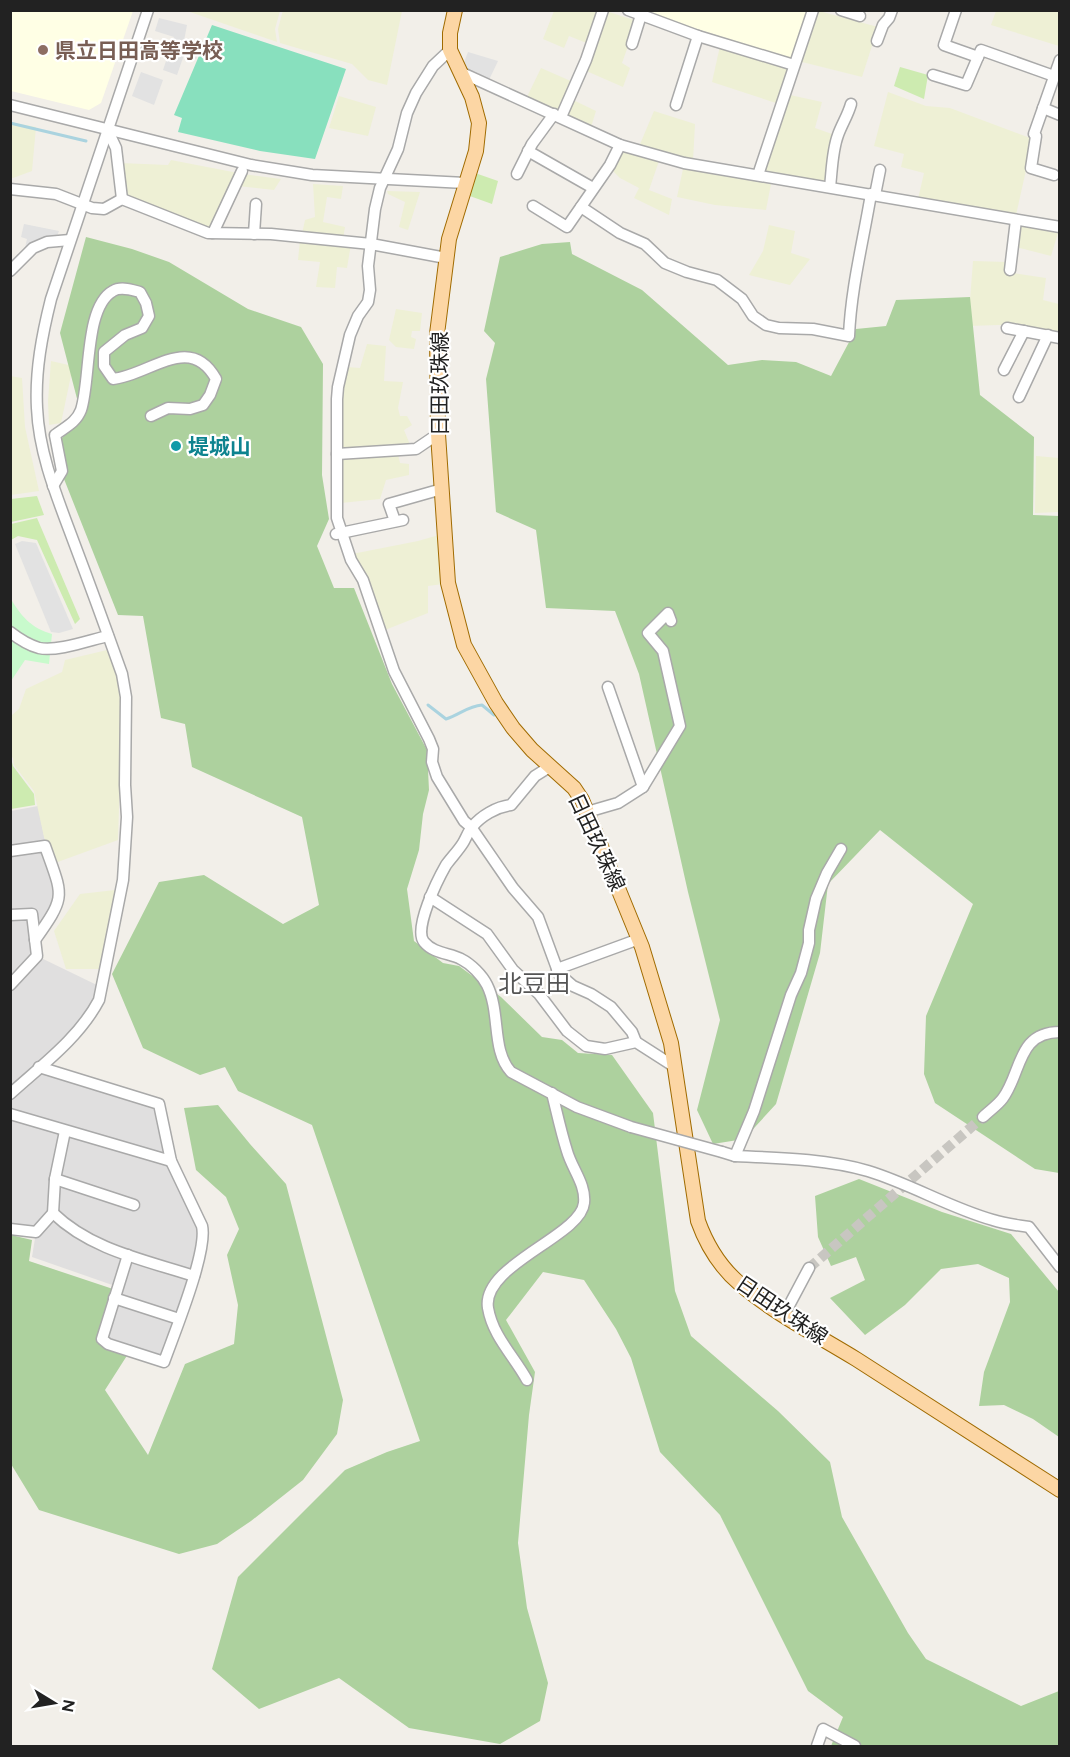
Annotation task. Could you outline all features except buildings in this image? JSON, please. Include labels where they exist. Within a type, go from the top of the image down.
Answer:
[{"type":"main road","name":"日田玖珠線","points":[[455,10],[450,33],[450,50],[472,98],[478,123],[476,151],[449,239],[437,334],[438,434],[448,583],[464,645],[496,703],[513,728],[532,750],[574,788],[587,812],[639,939],[668,1032],[698,1221],[704,1238],[710,1251],[741,1285],[784,1315],[947,1416],[1059,1490]]},
{"type":"street","points":[[10,1094],[81,1029],[99,1000],[123,880],[126,817],[126,697],[122,674],[53,486],[40,439],[37,407],[38,368],[51,299],[148,10]]},
{"type":"street","points":[[517,174],[528,151],[557,115],[574,83],[586,60],[603,10]]},
{"type":"street","points":[[628,10],[698,36],[794,64]]},
{"type":"street","points":[[758,175],[813,10]]},
{"type":"street","points":[[841,10],[860,16]]},
{"type":"street","points":[[877,41],[892,10]]},
{"type":"street","points":[[956,10],[944,45],[978,57]]},
{"type":"street","points":[[632,44],[641,15]]},
{"type":"street","points":[[676,105],[698,36]]},
{"type":"street","points":[[450,50],[433,66],[416,93],[407,113],[398,149],[384,180],[375,209],[368,302],[358,315],[350,335],[338,387],[338,533],[363,580],[394,671],[429,739],[433,749],[432,762],[437,777],[464,821],[471,827],[513,888],[538,917],[564,981],[611,1007],[632,1032],[636,1041],[675,1067]]},
{"type":"street","points":[[933,75],[966,85],[981,50],[1054,76]]},
{"type":"street","points":[[1054,175],[1030,168],[1036,136],[1034,134],[1059,60]]},
{"type":"street","points":[[460,72],[621,146],[684,163],[1059,227]]},
{"type":"street","points":[[830,187],[838,132],[847,117],[851,104]]},
{"type":"street","points":[[10,105],[251,165],[312,175],[465,183]]},
{"type":"street","points":[[1042,108],[1059,115]]},
{"type":"street","points":[[108,131],[116,148],[122,199]]},
{"type":"street","points":[[533,206],[567,227],[621,146]]},
{"type":"street","points":[[528,151],[593,188]]},
{"type":"street","points":[[581,207],[620,233],[645,244],[674,267],[717,280],[742,299],[753,316],[766,325],[779,328],[813,329],[849,336],[854,279],[880,170]]},
{"type":"street","points":[[213,233],[242,171]]},
{"type":"street","points":[[10,189],[56,194],[92,208],[104,208],[122,199],[213,233],[271,234],[371,244],[446,258]]},
{"type":"street","points":[[254,234],[256,204]]},
{"type":"street","points":[[1010,270],[1017,220]]},
{"type":"street","points":[[10,271],[33,248],[47,242],[70,240]]},
{"type":"street","points":[[53,486],[62,471],[55,435],[73,424],[81,411],[91,335],[100,304],[113,291],[124,288],[140,292],[149,316],[142,328],[124,335],[104,352],[104,366],[113,379],[128,376],[170,359],[193,356],[210,366],[216,379],[203,405],[190,409],[168,408],[151,416]]},
{"type":"street","points":[[1007,328],[1054,337],[1019,397]]},
{"type":"street","points":[[1004,370],[1024,331]]},
{"type":"street","points":[[337,454],[416,449],[438,434]]},
{"type":"street","points":[[338,533],[399,520],[389,504],[442,489]]},
{"type":"street","points":[[587,812],[618,803],[643,787],[680,726],[663,651],[648,633],[668,613],[671,621]]},
{"type":"street","points":[[10,632],[24,642],[40,648],[52,648],[108,636]]},
{"type":"street","points":[[608,687],[643,787]]},
{"type":"street","points":[[551,766],[535,776],[511,805],[500,806],[471,827],[446,866],[430,897],[420,932],[424,942],[441,954],[461,958],[476,970],[487,985],[496,1011],[499,1050],[503,1063],[511,1072],[577,1107],[632,1127],[735,1156],[822,1162],[866,1171],[993,1220],[1029,1227],[1059,1267]]},
{"type":"street","points":[[10,851],[45,846],[59,886],[58,905],[35,940]]},
{"type":"street","points":[[735,1156],[754,1111],[791,995],[801,973],[809,943],[809,930],[816,899],[841,849]]},
{"type":"street","points":[[430,897],[487,934],[513,970],[539,994],[567,1031],[586,1046],[605,1049],[636,1041]]},
{"type":"street","points":[[10,915],[32,914],[37,956],[10,985]]},
{"type":"street","points":[[558,969],[639,939]]},
{"type":"street","points":[[982,1117],[1003,1098],[1026,1048],[1035,1039],[1059,1032]]},
{"type":"street","points":[[39,1067],[159,1104],[171,1161],[202,1226],[204,1235],[194,1276],[164,1362],[108,1344],[102,1339],[128,1255]]},
{"type":"street","points":[[527,1380],[517,1361],[498,1336],[488,1305],[491,1292],[500,1278],[514,1264],[563,1230],[579,1214],[584,1205],[579,1176],[567,1154],[552,1093]]},
{"type":"street","points":[[10,1114],[171,1161]]},
{"type":"street","points":[[10,1229],[36,1232],[53,1213],[55,1179],[65,1131]]},
{"type":"street","points":[[55,1179],[134,1205]]},
{"type":"street","points":[[53,1213],[94,1243],[194,1276]]},
{"type":"street","points":[[784,1315],[809,1268]]},
{"type":"street","points":[[114,1298],[179,1319]]},
{"type":"street","points":[[818,1746],[823,1729],[855,1746]]},
{"type":"shaded area","points":[[11,10],[133,11],[101,103],[89,110],[11,91]]},
{"type":"shaded area","points":[[283,10],[402,11],[387,85],[368,80],[352,64],[280,43],[278,29]]},
{"type":"shaded area","points":[[187,11],[280,11],[275,29],[277,42]]},
{"type":"shaded area","points":[[554,11],[599,11],[589,44],[569,36],[564,48],[543,39]]},
{"type":"shaded area","points":[[606,11],[637,21],[622,63],[630,68],[623,87],[584,70]]},
{"type":"shaded area","points":[[641,11],[807,11],[791,59]]},
{"type":"shaded area","points":[[819,11],[878,27],[862,77],[802,62]]},
{"type":"shaded area","points":[[996,11],[1059,11],[1059,46],[991,25]]},
{"type":"shaded area","points":[[159,18],[187,25],[184,41],[201,44],[196,59],[184,55],[177,75],[163,70],[174,37],[155,31]]},
{"type":"shaded area","points":[[720,46],[790,67],[776,103],[712,82]]},
{"type":"shaded area","points":[[468,52],[498,61],[488,82],[465,72],[463,65]]},
{"type":"shaded area","points":[[541,68],[573,82],[560,114],[526,99]]},
{"type":"shaded area","points":[[141,72],[163,80],[154,105],[132,96]]},
{"type":"shaded area","points":[[888,92],[926,106],[950,108],[1033,139],[1016,215],[918,199],[924,173],[901,167],[904,154],[874,146]]},
{"type":"shaded area","points":[[790,95],[822,102],[815,128],[832,134],[825,183],[763,174]]},
{"type":"shaded area","points":[[339,96],[376,107],[368,136],[329,128]]},
{"type":"shaded area","points":[[571,99],[596,111],[591,127],[564,114]]},
{"type":"shaded area","points":[[654,111],[695,124],[693,161],[638,149]]},
{"type":"shaded area","points":[[10,122],[36,127],[32,171],[13,178],[11,177]]},
{"type":"shaded area","points":[[621,149],[659,161],[649,190],[672,199],[669,215],[634,198],[639,188],[620,178],[611,169]]},
{"type":"shaded area","points":[[171,160],[238,173],[212,230],[125,196],[120,163],[168,165]]},
{"type":"shaded area","points":[[683,169],[771,184],[766,210],[715,205],[677,197]]},
{"type":"shaded area","points":[[243,174],[281,179],[274,190],[238,186]]},
{"type":"shaded area","points":[[313,184],[343,186],[341,199],[327,197],[323,222],[345,227],[343,239],[302,234],[305,220],[315,217]]},
{"type":"shaded area","points":[[387,191],[420,192],[408,230],[399,227],[405,202],[388,194]]},
{"type":"shaded area","points":[[24,224],[59,231],[57,236],[23,256],[27,239],[21,237]]},
{"type":"shaded area","points":[[769,225],[795,231],[791,253],[810,259],[790,285],[749,275],[763,251]]},
{"type":"shaded area","points":[[1020,226],[1058,233],[1051,256],[1016,247]]},
{"type":"shaded area","points":[[300,240],[351,244],[347,268],[337,267],[335,288],[316,287],[320,262],[298,260]]},
{"type":"shaded area","points":[[973,261],[1007,262],[1007,272],[1046,278],[1043,300],[1059,304],[1059,336],[999,325],[968,326]]},
{"type":"shaded area","points":[[396,309],[422,313],[420,331],[412,331],[411,337],[416,339],[414,349],[396,347],[389,340]]},
{"type":"shaded area","points":[[367,344],[386,346],[384,381],[403,382],[398,408],[400,416],[407,416],[412,425],[404,430],[411,447],[342,451],[342,388],[347,367],[360,368]]},
{"type":"shaded area","points":[[51,361],[73,366],[61,423],[49,425],[48,401]]},
{"type":"shaded area","points":[[10,376],[22,378],[25,427],[39,491],[11,495]]},
{"type":"shaded area","points":[[398,455],[400,463],[409,464],[409,475],[386,480],[380,499],[341,503],[340,459]]},
{"type":"shaded area","points":[[1036,456],[1059,458],[1059,512],[1035,513]]},
{"type":"shaded area","points":[[439,535],[443,584],[428,586],[428,613],[385,630],[352,554]]},
{"type":"shaded area","points":[[22,541],[36,543],[73,629],[59,633],[51,632],[15,544]]},
{"type":"shaded area","points":[[107,650],[120,681],[122,713],[118,840],[55,863],[44,837],[34,791],[14,765],[11,756],[11,716],[19,709],[26,689],[62,672],[65,660]]},
{"type":"shaded area","points":[[38,806],[58,905],[35,940],[37,956],[101,987],[95,1007],[40,1067],[159,1104],[171,1161],[204,1235],[164,1362],[102,1339],[118,1287],[32,1257],[36,1232],[11,1229],[11,811]]},
{"type":"shaded area","points":[[115,890],[99,969],[66,969],[54,931],[80,894]]},
{"type":"green space","points":[[212,25],[346,69],[315,159],[260,151],[178,132],[182,118],[174,115]]},
{"type":"green space","points":[[900,67],[928,75],[924,99],[894,86]]},
{"type":"green space","points":[[475,173],[498,181],[492,204],[467,195]]},
{"type":"green space","points":[[86,237],[169,262],[248,309],[301,327],[323,364],[322,475],[329,519],[317,546],[334,588],[354,588],[392,684],[427,750],[429,790],[423,814],[419,850],[407,889],[414,941],[443,963],[459,966],[501,997],[542,1037],[562,1040],[578,1053],[612,1055],[653,1113],[675,1291],[691,1336],[778,1411],[830,1462],[842,1517],[908,1633],[926,1659],[1021,1706],[1059,1691],[1059,1746],[831,1746],[843,1717],[808,1691],[720,1515],[660,1452],[631,1358],[616,1329],[584,1280],[543,1272],[506,1320],[535,1372],[518,1543],[527,1608],[548,1683],[540,1721],[500,1744],[409,1728],[339,1678],[259,1709],[212,1669],[238,1577],[345,1470],[420,1441],[312,1125],[238,1091],[225,1067],[200,1075],[143,1048],[112,974],[159,882],[204,875],[283,924],[319,905],[302,817],[192,767],[185,724],[161,718],[143,616],[118,615],[64,479],[61,439],[82,418],[60,333]]},
{"type":"green space","points":[[570,242],[572,254],[642,290],[728,365],[762,360],[796,362],[831,376],[856,329],[886,326],[896,300],[970,297],[980,395],[1034,437],[1033,515],[1059,516],[1059,1173],[1035,1169],[935,1103],[924,1074],[926,1016],[973,904],[880,830],[828,884],[820,953],[776,1104],[744,1139],[713,1144],[697,1110],[720,1020],[688,892],[639,674],[615,611],[546,608],[536,530],[496,512],[486,379],[495,343],[484,331],[500,257],[542,244]]},
{"type":"green space","points":[[37,496],[44,515],[11,522],[11,499]]},
{"type":"green space","points":[[37,518],[80,619],[75,624],[37,540],[18,536],[11,540],[11,524]]},
{"type":"green space","points":[[11,599],[27,621],[52,634],[49,664],[25,660],[11,681]]},
{"type":"green space","points":[[11,758],[13,766],[34,794],[35,805],[11,809]]},
{"type":"green space","points":[[218,1105],[286,1184],[343,1400],[337,1434],[303,1480],[251,1521],[217,1544],[179,1554],[39,1510],[11,1464],[11,1235],[32,1240],[29,1261],[113,1289],[97,1343],[128,1354],[105,1390],[148,1455],[185,1364],[234,1344],[238,1305],[227,1255],[239,1229],[226,1197],[196,1170],[184,1108]]},
{"type":"green space","points":[[859,1179],[942,1212],[1011,1234],[1059,1292],[1059,1437],[1033,1419],[1004,1405],[979,1406],[984,1372],[1010,1302],[1009,1278],[978,1264],[941,1269],[905,1305],[865,1335],[830,1298],[865,1280],[856,1257],[831,1266],[818,1237],[815,1196]]},
{"type":"waterway","points":[[10,123],[86,141]]},
{"type":"waterway","points":[[428,705],[446,719],[482,705],[494,715]]},
{"type":"tunnel","points":[[809,1268],[983,1117]]},
{"type":"place","name":"県立日田高等学校","points":[[43,50]]},
{"type":"place","name":"堤城山","points":[[176,446]]},
{"type":"district","name":"北豆田","points":[[534,983]]}]
